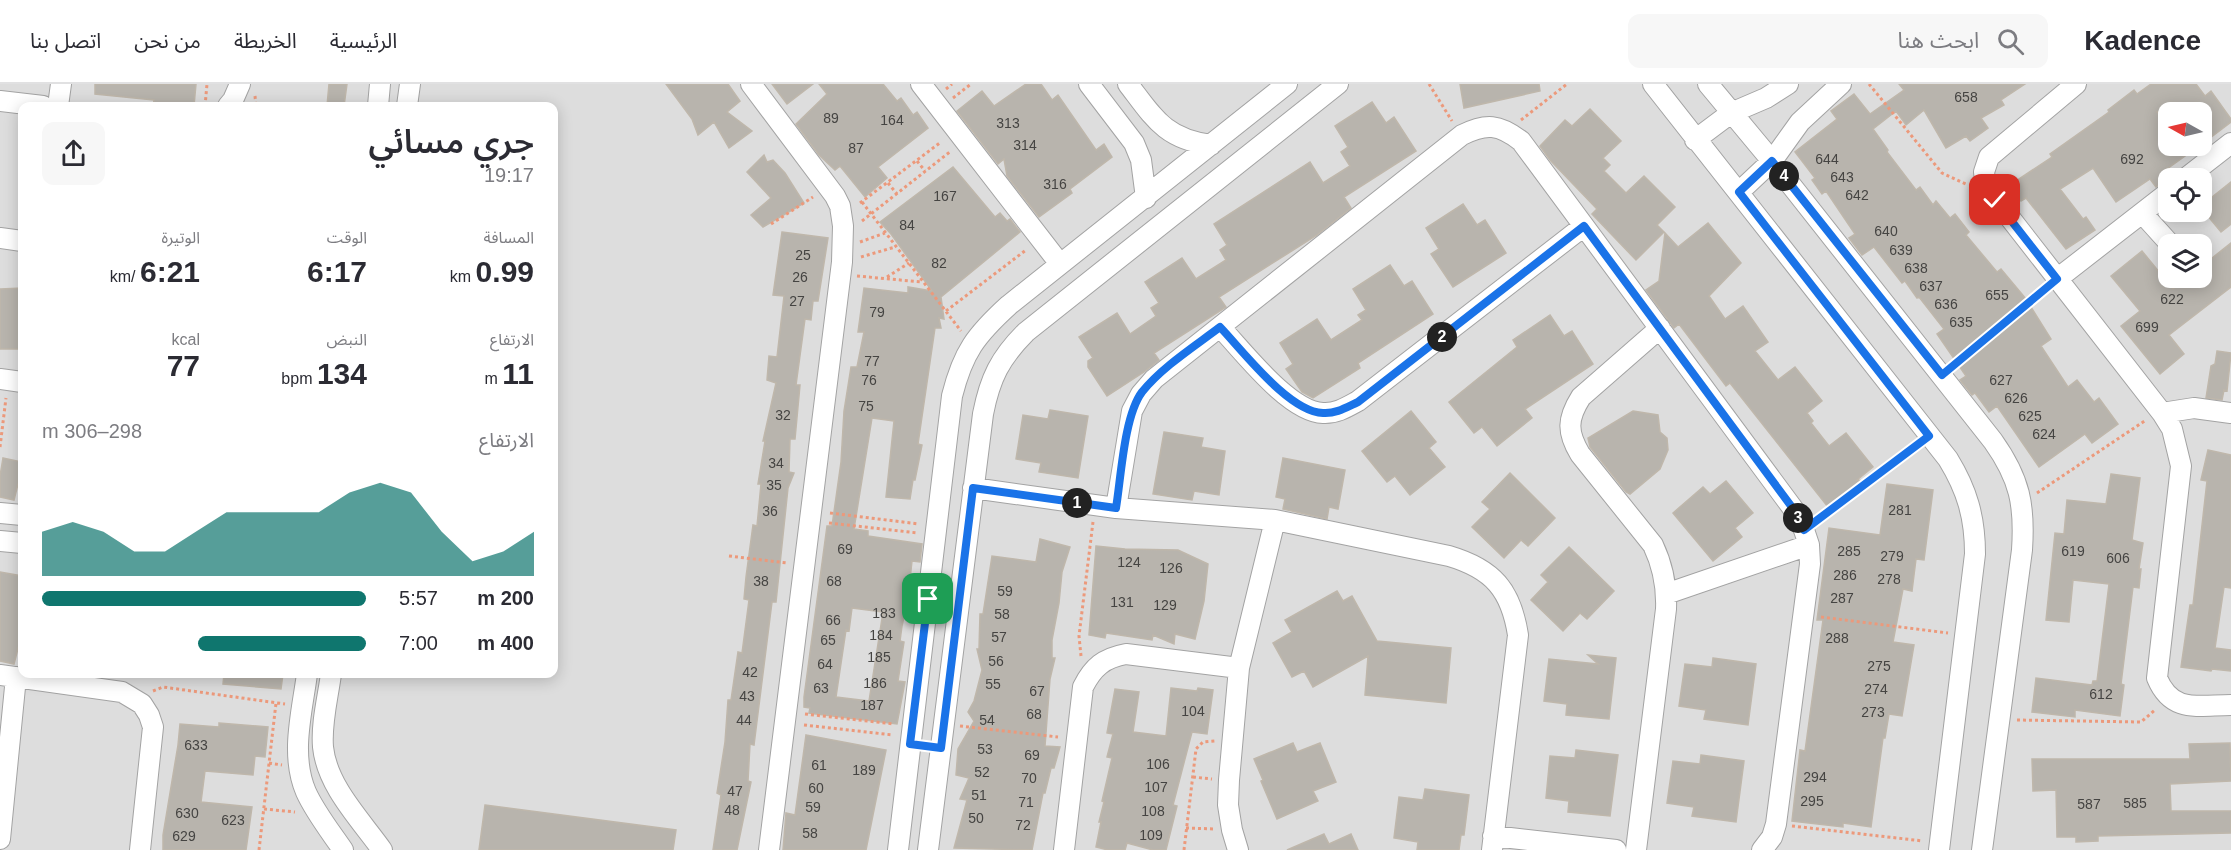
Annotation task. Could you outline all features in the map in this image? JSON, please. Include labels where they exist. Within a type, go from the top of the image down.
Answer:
[{"type":"street","points":[[59,102],[61,84]]},
{"type":"street","points":[[232,102],[240,84]]},
{"type":"street","points":[[378,102],[380,84]]},
{"type":"street","points":[[408,102],[410,84]]},
{"type":"street","points":[[751,84],[830,186],[840,206],[843,247],[768,850]]},
{"type":"street","points":[[921,84],[1060,264]]},
{"type":"street","points":[[1089,84],[1134,142],[1141,160],[1146,198]]},
{"type":"street","points":[[1128,84],[1160,124],[1175,135],[1192,142],[1211,145]]},
{"type":"street","points":[[898,850],[952,396],[959,369],[971,344],[1002,311],[1287,84]]},
{"type":"street","points":[[1653,84],[1948,459],[1961,481],[1970,504],[1975,528],[1975,554],[1939,847]]},
{"type":"street","points":[[1708,84],[1942,375],[2008,461],[2017,481],[2023,503],[2022,550],[1982,850]]},
{"type":"street","points":[[1695,140],[1731,113],[1766,98],[1788,84]]},
{"type":"street","points":[[1739,192],[1772,161],[1800,122],[1841,84]]},
{"type":"street","points":[[2076,84],[1989,157],[1984,172],[1986,187],[2162,413],[2172,429],[2181,465],[2157,678],[2162,691],[2174,702],[2189,705],[2231,705]]},
{"type":"street","points":[[928,850],[973,488],[987,391],[996,369],[1026,332],[1326,88]]},
{"type":"street","points":[[0,101],[18,103]]},
{"type":"street","points":[[1116,508],[1132,411],[1141,394],[1154,379],[1462,135],[1476,128],[1492,126],[1508,131],[1521,141],[1660,328],[1794,510],[1807,537],[1810,564],[1776,824],[1772,837],[1762,850]]},
{"type":"street","points":[[2199,168],[2231,143]]},
{"type":"street","points":[[2057,279],[2158,201]]},
{"type":"street","points":[[2142,213],[2161,234]]},
{"type":"street","points":[[1220,327],[1289,399],[1305,409],[1323,413],[1341,410],[1358,402],[1584,226]]},
{"type":"street","points":[[0,238],[18,240]]},
{"type":"street","points":[[1636,850],[1666,594],[1663,568],[1653,545],[1580,454],[1572,441],[1570,425],[1572,410],[1581,397],[1660,328]]},
{"type":"street","points":[[2162,413],[2194,408],[2231,413]]},
{"type":"street","points":[[973,488],[1095,506],[1275,520],[1449,556],[1471,563],[1490,575],[1504,592],[1514,612],[1518,635],[1492,843],[1616,850]]},
{"type":"street","points":[[0,513],[18,515]]},
{"type":"street","points":[[1238,850],[1228,806],[1239,668],[1275,520]]},
{"type":"street","points":[[1666,594],[1807,537]]},
{"type":"street","points":[[0,541],[18,543]]},
{"type":"street","points":[[1064,850],[1083,687],[1099,663],[1126,654],[1239,668]]},
{"type":"street","points":[[0,839],[8,676]]},
{"type":"street","points":[[22,678],[122,692],[142,704],[153,727],[140,850]]},
{"type":"street","points":[[306,678],[297,751],[299,767],[306,792],[343,850]]},
{"type":"street","points":[[330,678],[323,747],[327,766],[335,784],[382,850]]},
{"type":"street","points":[[911,736],[941,748]]},
{"type":"path","points":[[205,102],[207,84]]},
{"type":"path","points":[[1429,84],[1462,135]]},
{"type":"path","points":[[1508,131],[1567,84]]},
{"type":"path","points":[[1869,84],[1942,173],[1963,183],[1986,187]]},
{"type":"path","points":[[843,247],[862,202],[917,161],[961,135]]},
{"type":"path","points":[[843,247],[871,214],[925,171],[961,135]]},
{"type":"path","points":[[917,161],[925,171]]},
{"type":"path","points":[[888,183],[897,194]]},
{"type":"path","points":[[771,224],[830,186]]},
{"type":"path","points":[[862,202],[971,344]]},
{"type":"path","points":[[843,247],[886,233]]},
{"type":"path","points":[[946,311],[1041,239]]},
{"type":"path","points":[[843,247],[896,247]]},
{"type":"path","points":[[843,247],[886,278],[924,282]]},
{"type":"path","points":[[886,278],[909,263]]},
{"type":"path","points":[[1942,375],[2057,279]]},
{"type":"path","points":[[0,447],[10,380]]},
{"type":"path","points":[[2023,503],[2128,431],[2162,413]]},
{"type":"path","points":[[1807,537],[1929,436]]},
{"type":"path","points":[[1090,674],[1081,656],[1079,636],[1095,506]]},
{"type":"path","points":[[810,515],[936,531]]},
{"type":"path","points":[[810,515],[936,531]]},
{"type":"path","points":[[729,556],[804,565]]},
{"type":"path","points":[[1804,615],[1965,635]]},
{"type":"path","points":[[142,704],[154,689],[163,687],[303,706]]},
{"type":"path","points":[[1998,720],[2141,722],[2156,710],[2162,691]]},
{"type":"path","points":[[260,850],[276,703]]},
{"type":"path","points":[[785,717],[911,736]]},
{"type":"path","points":[[785,717],[911,736]]},
{"type":"path","points":[[944,724],[1077,738]]},
{"type":"path","points":[[1184,850],[1196,749],[1208,740],[1232,743]]},
{"type":"path","points":[[264,809],[319,814]]},
{"type":"path","points":[[1776,824],[1939,847]]},
{"type":"path","points":[[1186,828],[1232,830]]},
{"type":"shaded area","points":[[0,84],[2231,84],[2231,850],[0,850]]},
{"type":"building","points":[[95,84],[196,84],[194,102],[154,102],[154,100],[95,94]]},
{"type":"building","points":[[329,84],[347,84],[345,102],[327,102]]},
{"type":"building","points":[[666,84],[728,84],[740,101],[727,112],[752,131],[729,148],[714,122],[698,135],[692,119]]},
{"type":"building","points":[[772,84],[813,84],[787,104]]},
{"type":"building","points":[[819,84],[883,84],[897,101],[901,98],[913,115],[917,112],[928,128],[878,167],[887,178],[865,197],[840,166],[835,170],[819,155],[796,124],[827,94]]},
{"type":"building","points":[[1026,84],[1041,84],[1052,100],[1058,95],[1096,150],[1104,144],[1112,157],[1070,189],[1072,193],[1039,217],[1007,176],[1004,159],[998,164],[957,111],[982,91],[994,106]]},
{"type":"building","points":[[1460,84],[1539,84],[1540,91],[1464,108]]},
{"type":"building","points":[[1899,84],[2025,84],[2001,100],[2004,105],[1981,118],[1988,128],[1970,141],[1966,136],[1946,148],[1924,110],[1906,125],[1896,111],[1873,129],[1888,150],[1887,152],[1916,190],[1920,187],[1933,205],[1936,201],[1950,218],[1955,214],[1969,232],[1966,235],[1997,272],[2001,269],[2026,299],[2051,339],[2041,346],[2068,387],[2077,380],[2094,402],[2099,398],[2118,424],[2092,443],[2085,434],[2039,467],[1997,406],[1989,412],[1975,393],[1972,395],[1960,380],[1966,376],[1937,334],[1944,329],[1919,297],[1917,298],[1905,281],[1902,283],[1874,247],[1862,255],[1849,238],[1855,234],[1826,191],[1822,194],[1812,180],[1815,178],[1795,152],[1837,119],[1831,111],[1854,94],[1870,114],[1904,90]]},
{"type":"building","points":[[2151,84],[2196,84],[2205,96],[2211,91],[2231,122],[2212,136],[2212,102],[2158,102],[2158,156],[2185,156],[2168,168],[2158,168],[2158,186],[2156,187],[2150,179],[2116,202],[2093,168],[2060,189],[2083,219],[2086,217],[2095,230],[2066,249],[2026,198],[2021,201],[2010,185],[2052,157],[2050,154],[2109,112],[2108,110],[2134,90],[2137,94]]},
{"type":"building","points":[[1372,102],[1386,123],[1394,117],[1416,151],[1344,197],[1351,208],[1317,235],[1219,297],[1226,307],[1154,353],[1159,360],[1107,396],[1088,367],[1088,361],[1093,358],[1079,337],[1117,313],[1130,334],[1156,316],[1151,308],[1159,303],[1145,282],[1182,258],[1196,279],[1226,260],[1220,250],[1227,245],[1214,224],[1310,162],[1323,183],[1350,166],[1341,152],[1348,147],[1335,126]]},
{"type":"building","points":[[1590,109],[1621,141],[1603,158],[1610,165],[1604,171],[1626,193],[1644,176],[1675,207],[1657,225],[1664,232],[1636,260],[1592,214],[1597,209],[1550,160],[1540,146],[1565,120],[1572,126]]},
{"type":"building","points":[[764,155],[767,162],[773,160],[785,173],[804,203],[763,227],[751,215],[771,198],[747,172]]},
{"type":"building","points":[[953,167],[995,217],[1000,213],[1007,221],[1010,219],[1020,232],[941,297],[944,319],[939,318],[941,328],[935,328],[918,444],[922,445],[910,499],[886,497],[894,421],[872,418],[854,529],[868,531],[868,536],[922,544],[920,562],[912,561],[902,626],[900,641],[904,642],[898,681],[905,682],[897,724],[809,713],[810,708],[804,707],[827,526],[832,526],[841,462],[844,411],[851,367],[857,367],[864,332],[858,332],[864,288],[908,293],[908,287],[932,291],[880,222]],"holes":[[[852,608],[883,612],[869,701],[836,697],[846,630],[849,631]]]},
{"type":"building","points":[[2231,182],[2231,224],[2221,232],[2212,221],[2212,197]]},
{"type":"building","points":[[1463,204],[1477,225],[1485,220],[1506,253],[1453,287],[1431,254],[1439,249],[1426,228]]},
{"type":"building","points":[[1708,223],[1741,263],[1709,296],[1725,319],[1743,306],[1768,342],[1755,351],[1778,380],[1795,367],[1822,401],[1807,413],[1813,421],[1811,423],[1829,446],[1846,433],[1873,467],[1857,480],[1871,482],[1832,512],[1730,383],[1726,386],[1679,324],[1674,328],[1646,290],[1659,281],[1665,233],[1678,247]]},
{"type":"building","points":[[782,232],[828,238],[818,301],[813,301],[811,320],[805,319],[796,385],[800,385],[795,439],[790,439],[789,472],[794,473],[788,488],[776,602],[772,602],[754,745],[750,744],[748,781],[751,782],[737,850],[713,850],[721,795],[717,793],[725,742],[728,700],[731,700],[738,652],[742,653],[749,600],[744,599],[746,577],[753,525],[757,526],[761,484],[758,484],[765,441],[763,441],[776,383],[767,380],[769,356],[777,357],[784,296],[773,295]]},
{"type":"building","points":[[2231,243],[2231,287],[2169,335],[2184,354],[2160,374],[2121,326],[2140,311],[2111,276],[2142,251],[2158,271],[2158,288],[2212,288],[2212,258]]},
{"type":"building","points":[[1390,265],[1404,286],[1412,281],[1433,314],[1358,363],[1360,368],[1313,398],[1302,392],[1286,369],[1293,364],[1280,343],[1317,319],[1331,340],[1362,320],[1358,315],[1366,310],[1353,289]]},
{"type":"building","points":[[18,288],[18,349],[0,349],[0,289]]},
{"type":"building","points":[[1550,315],[1564,336],[1572,331],[1593,364],[1525,409],[1532,418],[1497,446],[1482,427],[1474,433],[1449,402],[1517,347],[1513,340]]},
{"type":"building","points":[[2217,351],[2231,353],[2227,391],[2224,390],[2222,400],[2206,398],[2211,366],[2215,364]]},
{"type":"building","points":[[1050,410],[1088,416],[1078,478],[1039,472],[1041,463],[1016,459],[1023,415],[1048,419]]},
{"type":"building","points":[[1411,411],[1436,442],[1429,448],[1445,467],[1410,495],[1395,476],[1387,482],[1362,451]]},
{"type":"building","points":[[1633,411],[1658,415],[1660,432],[1667,438],[1668,450],[1660,469],[1630,494],[1590,447],[1588,438]]},
{"type":"building","points":[[1164,432],[1203,438],[1201,447],[1225,451],[1219,495],[1194,491],[1192,500],[1153,494]]},
{"type":"building","points":[[2208,450],[2231,455],[2231,588],[2224,587],[2215,648],[2231,650],[2231,671],[2181,667],[2190,605],[2193,605],[2207,481],[2201,480]]},
{"type":"building","points":[[3,458],[18,461],[18,484],[14,500],[0,497]]},
{"type":"building","points":[[1283,458],[1345,470],[1338,509],[1329,507],[1327,519],[1283,509],[1285,499],[1276,497]]},
{"type":"building","points":[[1510,473],[1555,518],[1528,546],[1521,540],[1504,558],[1472,527],[1490,509],[1482,502]]},
{"type":"building","points":[[2111,474],[2140,478],[2132,540],[2143,543],[2139,588],[2133,587],[2121,684],[2124,685],[2120,716],[2075,710],[2075,717],[2032,712],[2036,678],[2092,685],[2093,681],[2097,681],[2109,584],[2073,580],[2069,622],[2046,620],[2055,533],[2064,534],[2067,500],[2106,504]]},
{"type":"building","points":[[1726,481],[1753,513],[1735,528],[1742,537],[1713,561],[1673,513],[1703,487],[1710,494]]},
{"type":"building","points":[[1887,484],[1933,490],[1924,560],[1916,559],[1912,591],[1903,589],[1893,642],[1914,645],[1902,716],[1889,714],[1885,738],[1883,738],[1871,827],[1843,823],[1843,827],[1792,821],[1800,750],[1805,751],[1823,620],[1817,620],[1829,528],[1880,535]]},
{"type":"building","points":[[1040,539],[1070,547],[1062,572],[1052,640],[1052,658],[1055,658],[1050,679],[1045,746],[1060,747],[1054,768],[1051,768],[1045,793],[1043,793],[1032,850],[954,848],[967,800],[960,799],[969,778],[956,775],[958,749],[974,721],[968,712],[974,701],[982,670],[977,649],[979,649],[980,614],[983,614],[992,556],[1036,562]]},
{"type":"building","points":[[1096,546],[1178,550],[1208,564],[1204,601],[1195,639],[1175,634],[1174,644],[1153,635],[1152,640],[1106,633],[1105,638],[1089,635]]},
{"type":"building","points":[[1569,547],[1614,591],[1587,619],[1580,613],[1563,631],[1531,600],[1548,582],[1541,575]]},
{"type":"building","points":[[0,572],[18,575],[18,648],[14,664],[0,661]]},
{"type":"building","points":[[1337,591],[1343,601],[1352,596],[1377,641],[1451,648],[1446,703],[1365,695],[1368,656],[1313,687],[1304,671],[1292,677],[1273,643],[1292,632],[1285,620]]},
{"type":"building","points":[[1588,655],[1616,658],[1609,719],[1566,715],[1567,704],[1544,701],[1549,659],[1598,664]]},
{"type":"building","points":[[1713,658],[1756,664],[1748,725],[1704,719],[1706,710],[1679,706],[1685,664],[1712,667]]},
{"type":"building","points":[[224,678],[282,678],[281,689],[223,684]]},
{"type":"building","points":[[1171,688],[1213,690],[1207,734],[1192,732],[1173,805],[1177,806],[1166,850],[1153,850],[1127,843],[1125,850],[1096,847],[1104,802],[1102,801],[1112,758],[1107,757],[1113,734],[1107,733],[1115,689],[1139,692],[1133,732],[1166,736]]},
{"type":"building","points":[[219,723],[268,727],[265,757],[255,756],[253,775],[205,771],[201,802],[252,807],[246,850],[163,850],[163,835],[180,724],[219,727]]},
{"type":"building","points":[[806,735],[886,750],[866,850],[783,850],[786,813],[795,815]]},
{"type":"building","points":[[1293,743],[1297,752],[1320,743],[1336,782],[1313,791],[1318,801],[1277,819],[1254,759]]},
{"type":"building","points":[[2230,743],[2231,781],[2170,784],[2171,811],[2231,811],[2231,833],[2098,836],[2098,841],[2076,842],[2076,837],[2057,837],[2056,790],[2033,791],[2032,759],[2190,759],[2189,744]]},
{"type":"building","points":[[1576,750],[1618,755],[1610,816],[1568,812],[1569,801],[1546,798],[1550,756],[1575,758]]},
{"type":"building","points":[[1701,755],[1744,761],[1736,822],[1692,816],[1694,807],[1667,803],[1673,761],[1700,764]]},
{"type":"building","points":[[1425,789],[1469,795],[1464,835],[1461,835],[1459,850],[1417,850],[1418,842],[1394,838],[1399,797],[1423,800]]},
{"type":"building","points":[[485,805],[676,830],[673,850],[479,850]]},
{"type":"building","points":[[1324,834],[1329,844],[1351,834],[1358,850],[1287,850]]},
{"type":"route","points":[[928,599],[910,744],[941,748],[973,488],[1116,508],[1132,411],[1141,394],[1154,379],[1220,327],[1289,399],[1305,409],[1323,413],[1341,410],[1358,402],[1584,226],[1794,510],[1804,530],[1929,436],[1739,192],[1772,161],[1942,375],[2057,279],[1995,200]]}]
